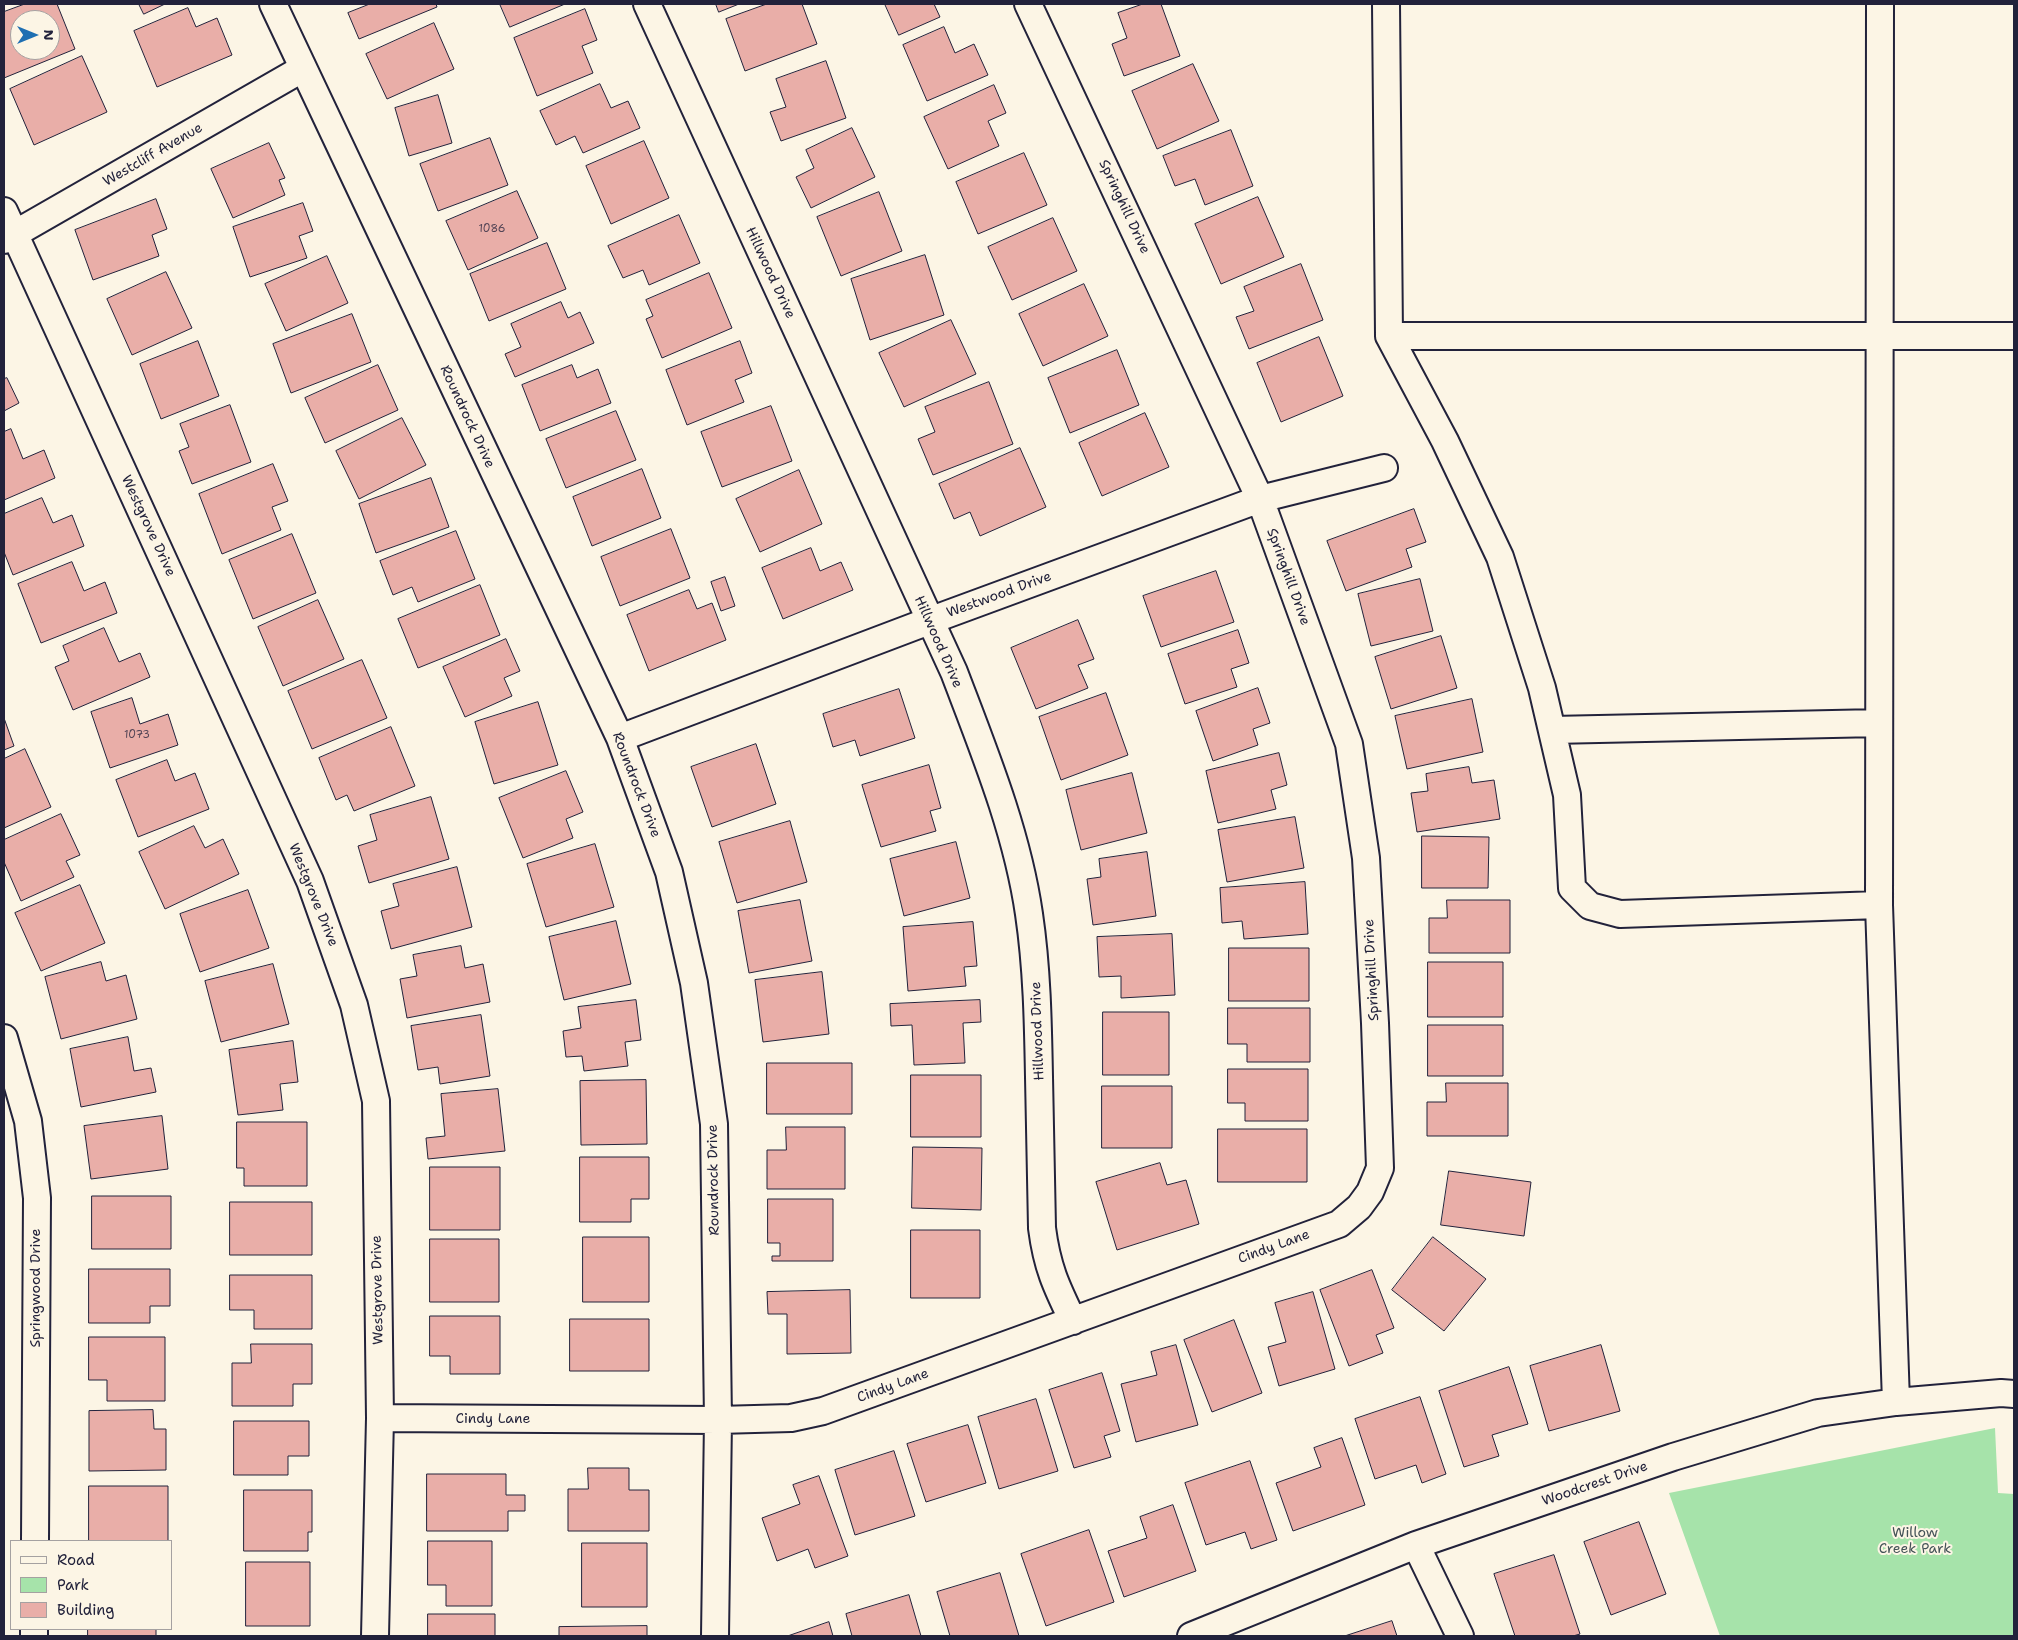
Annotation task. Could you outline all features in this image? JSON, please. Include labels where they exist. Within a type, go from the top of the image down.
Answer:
[{"type":"street","name":"Roundrock Drive","points":[[273,4],[302,69],[620,738],[669,872],[695,992],[714,1124],[718,1420],[715,1636]]},
{"type":"street","name":"Hillwood Drive","points":[[647,4],[954,672],[987,760],[1022,874],[1029,914],[1037,984],[1042,1228],[1049,1268],[1073,1321]]},
{"type":"street","name":"Springhill Drive","points":[[1028,4],[1260,499],[1350,744],[1366,858],[1376,1023],[1380,1168],[1370,1192]]},
{"type":"street","points":[[1386,4],[1389,336],[1445,441],[1500,557],[1542,688],[1567,796],[1572,888],[1590,906],[1620,914],[1879,905]]},
{"type":"street","points":[[1880,4],[1879,905],[1896,1402]]},
{"type":"street","name":"Westcliff Avenue","points":[[7,228],[302,69]]},
{"type":"street","name":"Westgrove Drive","points":[[7,228],[310,881],[354,1006],[376,1101],[380,1418],[375,1636]]},
{"type":"street","points":[[1389,336],[2014,336]]},
{"type":"street","name":"Westwood Drive","points":[[620,738],[929,621],[1260,499],[1384,468]]},
{"type":"street","points":[[1552,730],[1879,723]]},
{"type":"street","name":"Springwood Drive","points":[[4,1038],[28,1121],[37,1198],[35,1540]]},
{"type":"street","name":"Cindy Lane","points":[[380,1418],[718,1420],[791,1418],[823,1411],[1339,1224],[1359,1207],[1370,1192]]},
{"type":"street","name":"Woodcrest Drive","points":[[1191,1636],[1416,1545],[1673,1457],[1772,1427],[1818,1414],[1896,1402],[2001,1393],[2014,1394]]},
{"type":"street","points":[[1416,1545],[1460,1636]]},
{"type":"green space","name":"Willow Creek Park","points":[[1995,1428],[1998,1493],[2014,1494],[2014,1636],[1720,1636],[1669,1493]]},
{"type":"building","points":[[25,4],[57,4],[59,10],[10,10],[10,60],[48,60],[4,78],[4,12]]},
{"type":"building","points":[[139,4],[165,4],[144,14]]},
{"type":"building","points":[[370,4],[436,4],[437,7],[359,39],[348,13]]},
{"type":"building","points":[[500,4],[565,4],[510,27]]},
{"type":"building","points":[[716,4],[739,4],[719,12]]},
{"type":"building","points":[[767,4],[802,4],[817,44],[745,71],[726,19]]},
{"type":"building","points":[[885,4],[934,4],[940,17],[899,35]]},
{"type":"building","points":[[1143,4],[1161,4],[1180,56],[1124,76],[1112,44],[1127,38],[1118,13]]},
{"type":"building","points":[[188,8],[196,27],[217,18],[232,55],[157,87],[134,31]]},
{"type":"building","points":[[585,9],[597,40],[582,46],[593,73],[537,96],[514,38]]},
{"type":"building","points":[[60,12],[75,49],[60,55]]},
{"type":"building","points":[[434,23],[454,69],[387,99],[366,54]]},
{"type":"building","points":[[944,27],[955,53],[974,44],[988,75],[927,101],[903,45]]},
{"type":"building","points":[[82,56],[107,112],[34,145],[10,89]]},
{"type":"building","points":[[826,61],[846,118],[781,141],[770,112],[786,107],[776,79]]},
{"type":"building","points":[[1193,64],[1219,121],[1157,149],[1132,91]]},
{"type":"building","points":[[600,84],[611,108],[628,101],[640,128],[583,153],[575,136],[556,145],[540,111]]},
{"type":"building","points":[[994,85],[1006,113],[988,121],[999,146],[948,169],[924,117]]},
{"type":"building","points":[[438,95],[452,143],[409,156],[395,108]]},
{"type":"building","points":[[852,128],[875,177],[811,208],[796,177],[814,168],[806,150]]},
{"type":"building","points":[[1231,130],[1253,186],[1205,205],[1195,179],[1175,186],[1163,156]]},
{"type":"building","points":[[490,138],[508,185],[438,211],[420,164]]},
{"type":"building","points":[[644,141],[669,198],[611,224],[586,166]]},
{"type":"building","points":[[269,143],[285,178],[279,180],[285,195],[233,218],[211,169]]},
{"type":"building","points":[[1024,153],[1047,205],[978,234],[956,182]]},
{"type":"building","points":[[517,191],[538,238],[468,270],[446,221]]},
{"type":"building","points":[[879,192],[902,251],[841,276],[817,217]]},
{"type":"building","points":[[1258,197],[1284,257],[1221,284],[1195,224]]},
{"type":"building","points":[[156,199],[167,229],[152,235],[159,256],[93,280],[75,230]]},
{"type":"building","points":[[303,203],[313,231],[299,236],[307,258],[250,277],[233,227]]},
{"type":"building","points":[[679,215],[700,263],[649,285],[643,270],[623,278],[608,246]]},
{"type":"building","points":[[1053,218],[1077,271],[1012,300],[988,247]]},
{"type":"building","points":[[547,243],[566,289],[489,321],[470,274]]},
{"type":"building","points":[[925,255],[944,315],[870,340],[851,279]]},
{"type":"building","points":[[327,256],[348,303],[286,331],[265,284]]},
{"type":"building","points":[[1301,264],[1323,320],[1249,349],[1236,317],[1254,311],[1244,287]]},
{"type":"building","points":[[166,272],[192,328],[132,355],[107,299]]},
{"type":"building","points":[[709,273],[732,328],[662,358],[646,319],[653,316],[646,300]]},
{"type":"building","points":[[1084,284],[1108,336],[1043,366],[1019,314]]},
{"type":"building","points":[[561,302],[568,318],[580,312],[594,343],[515,377],[505,354],[521,347],[511,324]]},
{"type":"building","points":[[352,314],[371,362],[291,393],[273,344]]},
{"type":"building","points":[[951,320],[976,374],[904,407],[879,353]]},
{"type":"building","points":[[1319,337],[1343,396],[1281,422],[1257,363]]},
{"type":"building","points":[[198,341],[219,396],[161,419],[140,364]]},
{"type":"building","points":[[740,341],[752,373],[735,380],[744,402],[687,425],[666,370]]},
{"type":"building","points":[[1117,350],[1139,405],[1070,433],[1048,378]]},
{"type":"building","points":[[378,365],[398,410],[325,443],[305,398]]},
{"type":"building","points":[[572,365],[577,378],[598,369],[611,403],[540,431],[522,385]]},
{"type":"building","points":[[7,378],[19,403],[4,411],[4,379]]},
{"type":"building","points":[[989,382],[1013,444],[933,475],[918,439],[935,432],[925,407]]},
{"type":"building","points":[[230,405],[251,462],[192,484],[179,451],[189,447],[180,424]]},
{"type":"building","points":[[771,406],[792,461],[722,487],[701,432]]},
{"type":"building","points":[[616,411],[636,460],[566,488],[546,439]]},
{"type":"building","points":[[1145,413],[1169,467],[1102,496],[1079,443]]},
{"type":"building","points":[[402,418],[426,465],[359,499],[336,451]]},
{"type":"building","points":[[11,429],[23,459],[44,450],[55,478],[4,500],[4,432]]},
{"type":"building","points":[[1020,448],[1046,507],[980,536],[970,512],[954,519],[939,484]]},
{"type":"building","points":[[273,464],[288,501],[272,507],[281,530],[222,554],[199,494]]},
{"type":"building","points":[[642,469],[661,518],[592,546],[573,497]]},
{"type":"building","points":[[799,470],[822,524],[760,552],[736,499]]},
{"type":"building","points":[[431,478],[449,527],[376,553],[359,504]]},
{"type":"building","points":[[42,498],[53,523],[72,515],[84,546],[13,575],[4,552],[4,514]]},
{"type":"building","points":[[1414,509],[1426,542],[1406,549],[1412,567],[1346,591],[1327,541]]},
{"type":"building","points":[[671,529],[690,578],[620,606],[601,557]]},
{"type":"building","points":[[456,531],[475,579],[418,602],[412,587],[393,595],[380,561]]},
{"type":"building","points":[[292,534],[316,593],[253,619],[229,560]]},
{"type":"building","points":[[811,548],[820,571],[841,562],[853,590],[783,619],[762,568]]},
{"type":"building","points":[[72,562],[84,591],[105,582],[117,613],[41,643],[18,584]]},
{"type":"building","points":[[1216,571],[1234,622],[1161,647],[1143,596]]},
{"type":"building","points":[[725,577],[735,606],[721,611],[711,582]]},
{"type":"building","points":[[1420,579],[1433,631],[1371,646],[1358,594]]},
{"type":"building","points":[[480,585],[500,635],[418,668],[398,619]]},
{"type":"building","points":[[689,590],[697,609],[712,603],[726,640],[649,671],[627,615]]},
{"type":"building","points":[[318,600],[344,659],[283,686],[258,627]]},
{"type":"building","points":[[1078,620],[1094,659],[1078,665],[1088,688],[1036,709],[1011,648]]},
{"type":"building","points":[[104,628],[119,662],[140,653],[150,677],[73,710],[55,667],[69,661],[63,646]]},
{"type":"building","points":[[1238,630],[1249,663],[1231,669],[1237,687],[1185,704],[1168,654]]},
{"type":"building","points":[[1441,636],[1457,688],[1391,709],[1375,657]]},
{"type":"building","points":[[506,639],[520,671],[504,678],[512,696],[465,717],[443,667]]},
{"type":"building","points":[[362,660],[387,718],[312,749],[288,691]]},
{"type":"building","points":[[1258,688],[1270,723],[1253,729],[1258,745],[1213,761],[1196,711]]},
{"type":"building","points":[[899,689],[915,738],[860,756],[855,740],[833,747],[823,714]]},
{"type":"building","points":[[1106,693],[1128,755],[1061,780],[1039,717]]},
{"type":"building","points":[[132,698],[140,724],[168,714],[178,745],[110,768],[91,712]]},
{"type":"building","points":[[1472,699],[1483,752],[1407,769],[1395,716]]},
{"type":"building","points":[[538,702],[558,765],[494,784],[475,722]]},
{"type":"building","points":[[4,718],[14,746],[4,750]]},
{"type":"building","points":[[391,727],[415,786],[354,811],[347,795],[336,800],[319,758]]},
{"type":"building","points":[[756,744],[776,804],[712,827],[691,767]]},
{"type":"building","points":[[25,749],[51,807],[4,828],[4,759]]},
{"type":"building","points":[[1279,753],[1287,785],[1271,790],[1276,809],[1218,823],[1206,771]]},
{"type":"building","points":[[167,760],[175,781],[195,773],[209,809],[138,837],[116,780]]},
{"type":"building","points":[[929,765],[941,808],[930,811],[936,831],[881,847],[862,785]]},
{"type":"building","points":[[1469,767],[1472,783],[1494,780],[1500,819],[1417,832],[1411,793],[1428,791],[1426,774]]},
{"type":"building","points":[[566,771],[583,812],[566,819],[573,838],[523,858],[499,798]]},
{"type":"building","points":[[1132,773],[1147,833],[1081,850],[1066,790]]},
{"type":"building","points":[[431,797],[449,859],[369,883],[358,846],[377,840],[370,815]]},
{"type":"building","points":[[61,814],[80,855],[66,861],[74,877],[21,901],[4,862],[4,840]]},
{"type":"building","points":[[1295,817],[1304,868],[1227,882],[1218,830]]},
{"type":"building","points":[[790,821],[807,882],[737,903],[719,842]]},
{"type":"building","points":[[194,826],[205,848],[223,839],[239,874],[165,909],[139,852]]},
{"type":"building","points":[[1422,836],[1489,837],[1488,888],[1422,888]]},
{"type":"building","points":[[956,842],[970,898],[904,916],[890,859]]},
{"type":"building","points":[[595,844],[614,907],[546,927],[527,864]]},
{"type":"building","points":[[1147,852],[1156,916],[1093,925],[1087,879],[1101,877],[1099,859]]},
{"type":"building","points":[[457,867],[472,927],[391,949],[381,911],[399,906],[393,884]]},
{"type":"building","points":[[1305,882],[1308,934],[1244,939],[1242,921],[1222,923],[1220,888]]},
{"type":"building","points":[[80,885],[105,943],[41,971],[15,913]]},
{"type":"building","points":[[248,890],[269,948],[200,972],[180,914]]},
{"type":"building","points":[[800,900],[812,961],[749,973],[738,911]]},
{"type":"building","points":[[1447,900],[1510,900],[1510,953],[1429,953],[1429,918],[1447,918]]},
{"type":"building","points":[[616,921],[631,984],[564,1000],[549,937]]},
{"type":"building","points":[[973,922],[977,966],[964,967],[966,986],[908,991],[903,927]]},
{"type":"building","points":[[1172,934],[1175,995],[1121,998],[1121,976],[1099,977],[1097,937]]},
{"type":"building","points":[[461,946],[465,968],[483,964],[490,1002],[407,1018],[400,979],[417,976],[413,955]]},
{"type":"building","points":[[1229,948],[1309,948],[1309,1001],[1229,1001]]},
{"type":"building","points":[[101,962],[106,981],[126,975],[137,1019],[61,1039],[45,977]]},
{"type":"building","points":[[1428,962],[1503,962],[1503,1017],[1428,1017]]},
{"type":"building","points":[[273,964],[289,1024],[221,1042],[205,981]]},
{"type":"building","points":[[822,972],[829,1034],[763,1042],[755,980]]},
{"type":"building","points":[[636,1000],[641,1040],[625,1042],[628,1066],[584,1071],[582,1056],[566,1057],[563,1031],[581,1028],[578,1007]]},
{"type":"building","points":[[980,1000],[981,1022],[963,1023],[965,1063],[914,1065],[912,1025],[891,1026],[890,1004]]},
{"type":"building","points":[[1228,1008],[1310,1008],[1310,1062],[1247,1062],[1247,1044],[1228,1044]]},
{"type":"building","points":[[1103,1012],[1169,1012],[1169,1075],[1103,1075]]},
{"type":"building","points":[[481,1015],[490,1076],[440,1084],[438,1067],[418,1070],[411,1026]]},
{"type":"building","points":[[1428,1025],[1503,1025],[1503,1076],[1428,1076]]},
{"type":"building","points":[[128,1037],[134,1071],[151,1068],[156,1092],[81,1107],[70,1049]]},
{"type":"building","points":[[293,1041],[298,1082],[280,1084],[283,1110],[238,1115],[229,1050]]},
{"type":"building","points":[[767,1063],[852,1063],[852,1114],[767,1114]]},
{"type":"building","points":[[1228,1069],[1308,1069],[1308,1121],[1245,1121],[1245,1103],[1228,1103]]},
{"type":"building","points":[[911,1075],[981,1075],[981,1137],[911,1137]]},
{"type":"building","points":[[646,1080],[647,1144],[581,1145],[580,1081]]},
{"type":"building","points":[[1446,1083],[1508,1083],[1508,1136],[1427,1136],[1427,1102],[1446,1102]]},
{"type":"building","points":[[1102,1086],[1172,1086],[1172,1148],[1102,1148]]},
{"type":"building","points":[[498,1089],[505,1151],[428,1159],[426,1138],[445,1136],[441,1094]]},
{"type":"building","points":[[162,1116],[168,1169],[91,1179],[84,1126]]},
{"type":"building","points":[[237,1122],[307,1122],[307,1186],[244,1186],[244,1168],[237,1168]]},
{"type":"building","points":[[786,1127],[845,1127],[845,1189],[767,1189],[767,1150],[786,1150]]},
{"type":"building","points":[[1218,1129],[1307,1129],[1307,1182],[1218,1182]]},
{"type":"building","points":[[913,1147],[982,1148],[981,1210],[912,1208]]},
{"type":"building","points":[[580,1157],[649,1157],[649,1199],[631,1199],[631,1222],[580,1222]]},
{"type":"building","points":[[1160,1163],[1167,1185],[1186,1180],[1199,1224],[1117,1250],[1096,1182]]},
{"type":"building","points":[[430,1167],[500,1167],[500,1230],[430,1230]]},
{"type":"building","points":[[1449,1171],[1531,1182],[1524,1236],[1441,1225]]},
{"type":"building","points":[[92,1196],[171,1196],[171,1249],[92,1249]]},
{"type":"building","points":[[768,1199],[833,1199],[833,1261],[772,1261],[772,1256],[780,1256],[780,1243],[768,1243]]},
{"type":"building","points":[[230,1202],[312,1202],[312,1255],[230,1255]]},
{"type":"building","points":[[911,1230],[980,1230],[980,1298],[911,1298]]},
{"type":"building","points":[[583,1237],[649,1237],[649,1302],[583,1302]]},
{"type":"building","points":[[1433,1237],[1486,1279],[1444,1331],[1392,1290]]},
{"type":"building","points":[[430,1239],[499,1239],[499,1302],[430,1302]]},
{"type":"building","points":[[89,1269],[170,1269],[170,1306],[150,1306],[150,1323],[89,1323]]},
{"type":"building","points":[[1372,1270],[1394,1328],[1376,1335],[1383,1353],[1349,1366],[1320,1290]]},
{"type":"building","points":[[230,1275],[312,1275],[312,1329],[254,1329],[254,1310],[230,1310]]},
{"type":"building","points":[[850,1290],[851,1353],[787,1354],[787,1314],[768,1314],[767,1292]]},
{"type":"building","points":[[1313,1292],[1335,1369],[1279,1386],[1268,1347],[1286,1342],[1275,1303]]},
{"type":"building","points":[[430,1316],[500,1316],[500,1374],[450,1374],[450,1356],[430,1356]]},
{"type":"building","points":[[570,1319],[649,1319],[649,1371],[570,1371]]},
{"type":"building","points":[[1234,1320],[1262,1393],[1212,1412],[1184,1340]]},
{"type":"building","points":[[89,1337],[165,1337],[165,1401],[107,1401],[107,1380],[89,1380]]},
{"type":"building","points":[[251,1344],[312,1344],[312,1384],[293,1384],[293,1406],[232,1406],[232,1363],[251,1363]]},
{"type":"building","points":[[1176,1345],[1198,1425],[1136,1442],[1121,1384],[1157,1375],[1151,1352]]},
{"type":"building","points":[[1601,1345],[1620,1411],[1549,1431],[1530,1366]]},
{"type":"building","points":[[1509,1367],[1528,1424],[1492,1435],[1499,1456],[1464,1467],[1439,1391]]},
{"type":"building","points":[[1102,1373],[1120,1431],[1104,1436],[1111,1457],[1074,1468],[1049,1390]]},
{"type":"building","points":[[1420,1397],[1446,1474],[1422,1483],[1416,1465],[1375,1479],[1355,1419]]},
{"type":"building","points":[[1036,1399],[1058,1471],[999,1489],[978,1417]]},
{"type":"building","points":[[153,1410],[154,1429],[166,1429],[166,1470],[89,1471],[89,1411]]},
{"type":"building","points":[[234,1421],[309,1421],[309,1456],[288,1456],[288,1475],[234,1475]]},
{"type":"building","points":[[968,1425],[986,1483],[926,1502],[907,1444]]},
{"type":"building","points":[[1342,1438],[1365,1505],[1293,1531],[1276,1483],[1321,1467],[1314,1448]]},
{"type":"building","points":[[894,1451],[915,1516],[855,1535],[835,1470]]},
{"type":"building","points":[[1250,1461],[1277,1540],[1251,1549],[1245,1532],[1206,1545],[1185,1483]]},
{"type":"building","points":[[588,1468],[629,1468],[629,1490],[649,1490],[649,1531],[568,1531],[568,1489],[588,1489]]},
{"type":"building","points":[[427,1474],[506,1474],[506,1495],[525,1495],[525,1511],[508,1511],[508,1531],[427,1531]]},
{"type":"building","points":[[819,1476],[848,1556],[815,1568],[808,1549],[777,1561],[762,1518],[800,1504],[793,1485]]},
{"type":"building","points":[[89,1486],[168,1486],[168,1540],[89,1540]]},
{"type":"building","points":[[244,1490],[312,1490],[312,1532],[308,1532],[308,1551],[244,1551]]},
{"type":"building","points":[[1173,1505],[1196,1571],[1124,1597],[1108,1551],[1147,1538],[1140,1517]]},
{"type":"building","points":[[1639,1522],[1666,1594],[1611,1615],[1584,1542]]},
{"type":"building","points":[[1089,1530],[1114,1602],[1046,1626],[1021,1554]]},
{"type":"building","points":[[428,1541],[492,1541],[492,1606],[446,1606],[446,1585],[428,1585]]},
{"type":"building","points":[[582,1543],[647,1543],[647,1607],[582,1607]]},
{"type":"building","points":[[1554,1555],[1580,1634],[1573,1636],[1515,1636],[1494,1574]]},
{"type":"building","points":[[246,1562],[310,1562],[310,1626],[246,1626]]},
{"type":"building","points":[[1000,1573],[1019,1636],[950,1636],[937,1592]]},
{"type":"building","points":[[909,1595],[921,1636],[852,1636],[846,1614]]},
{"type":"building","points":[[428,1614],[495,1614],[495,1636],[428,1636]]},
{"type":"building","points":[[1392,1621],[1397,1636],[1345,1636]]},
{"type":"building","points":[[829,1622],[833,1636],[788,1636]]},
{"type":"building","points":[[647,1626],[647,1636],[559,1636],[559,1627]]},
{"type":"building","points":[[88,1630],[156,1630],[156,1636],[88,1636]]}]
